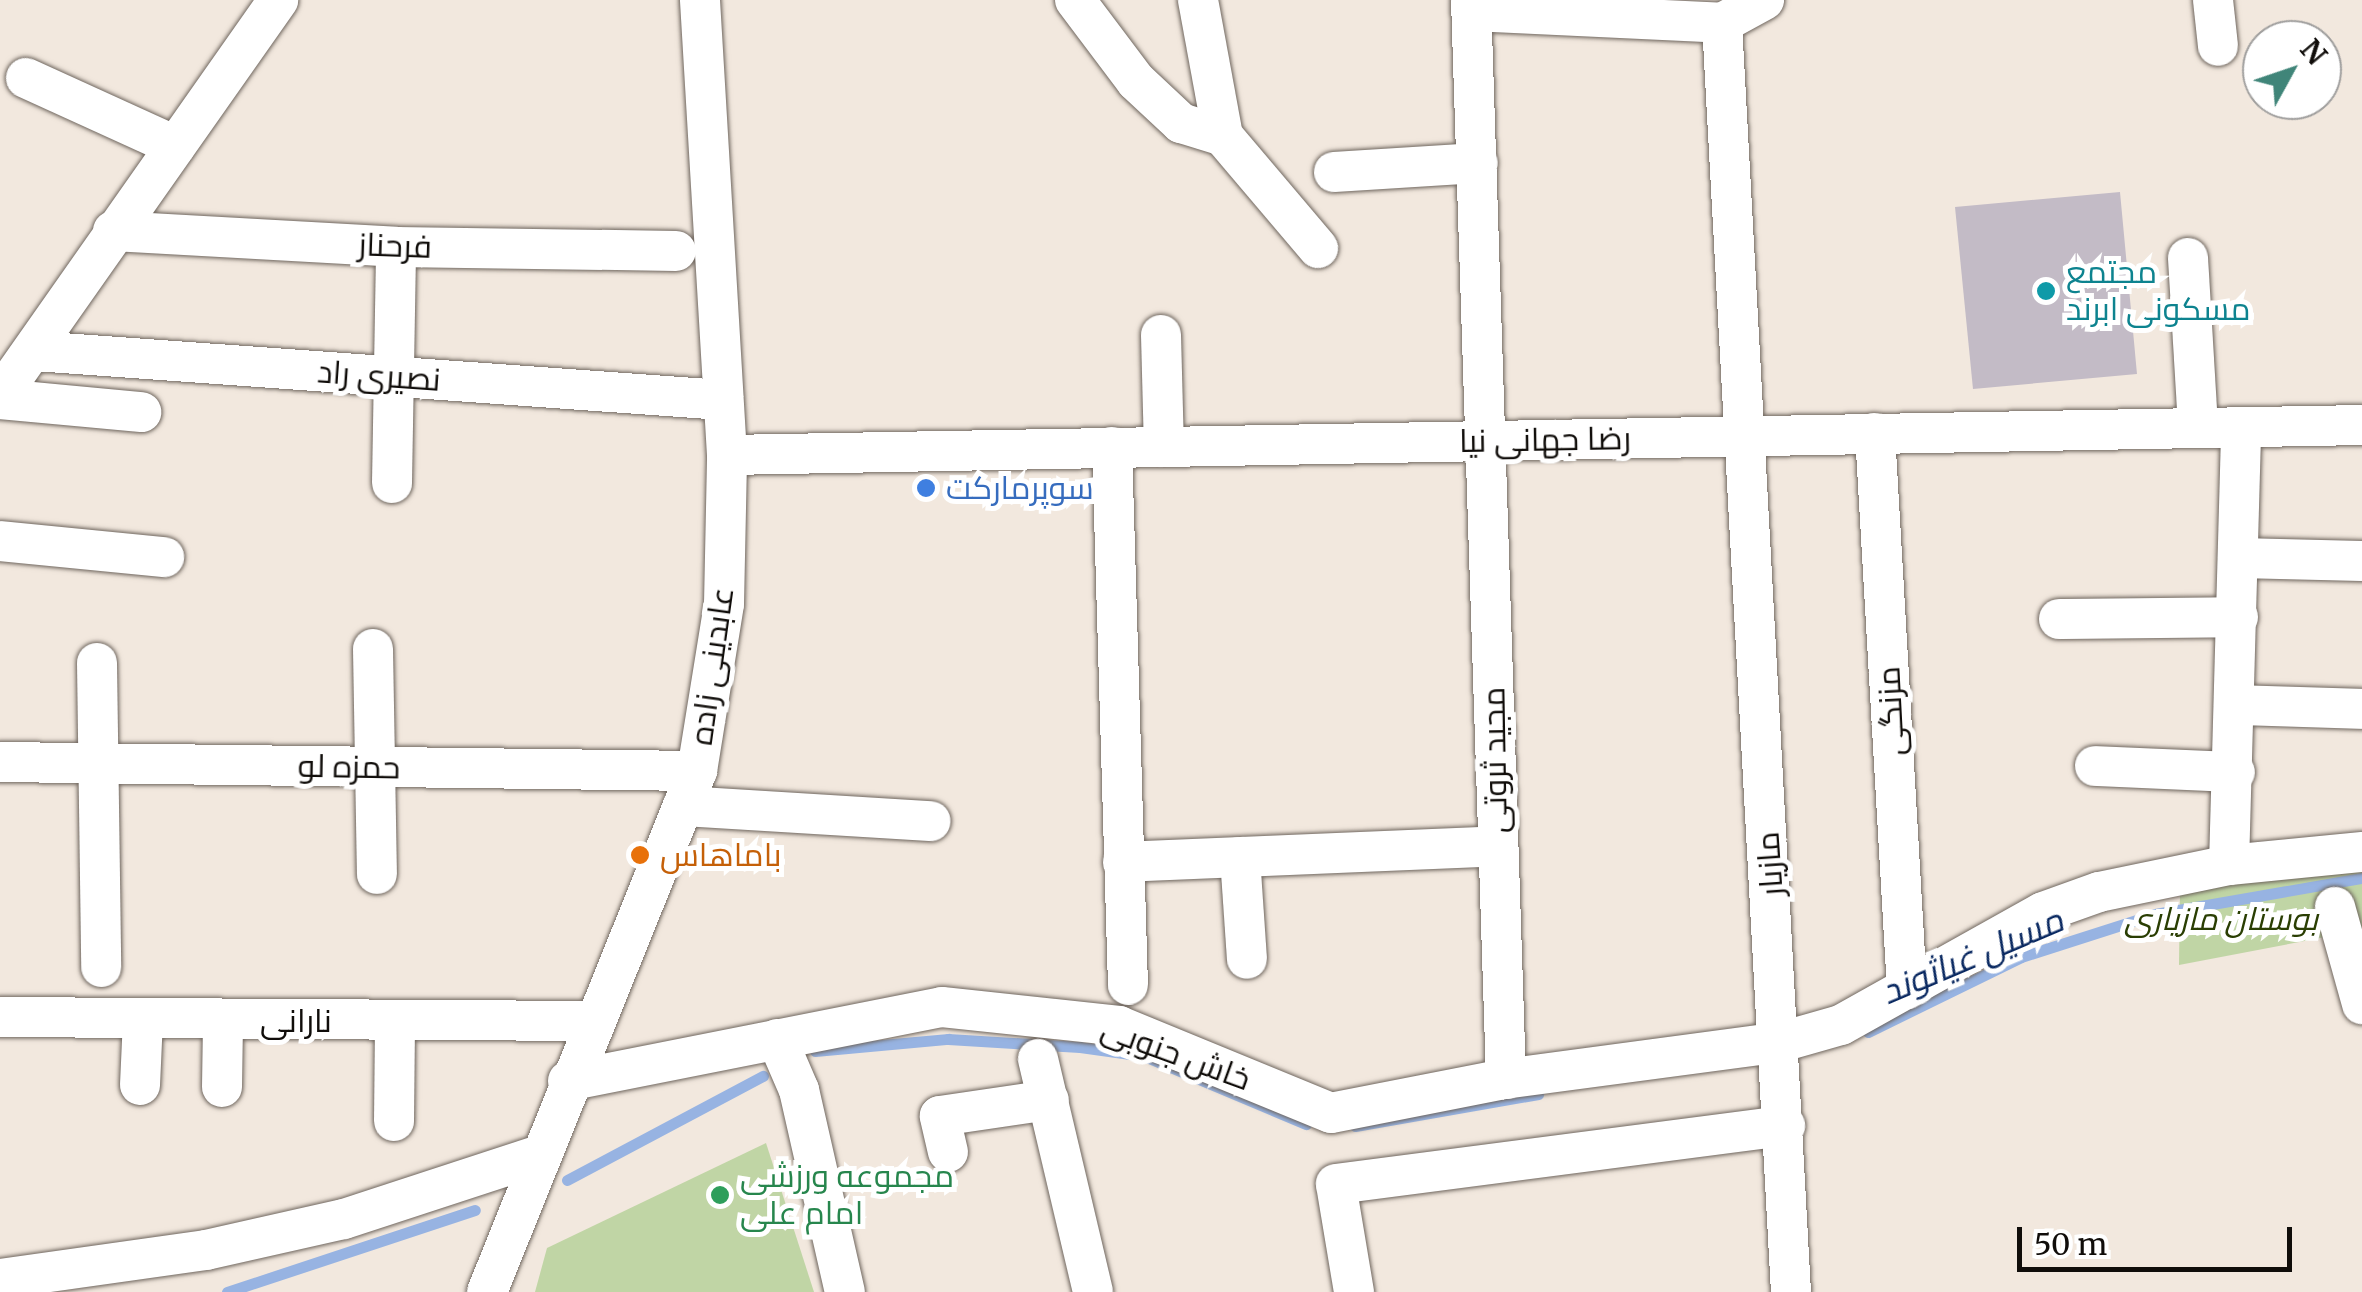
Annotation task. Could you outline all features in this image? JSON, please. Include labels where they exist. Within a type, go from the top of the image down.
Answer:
[{"type":"street","points":[[0,397],[278,0]]},
{"type":"street","name":"عابدینی زاده","points":[[487,1292],[591,1021],[690,789],[724,604],[727,454],[720,254],[700,0]]},
{"type":"street","points":[[1075,0],[1136,81],[1181,123],[1223,136]]},
{"type":"street","points":[[1198,0],[1223,136],[1318,248]]},
{"type":"street","points":[[1471,6],[1722,23],[1764,0]]},
{"type":"street","points":[[2213,0],[2218,46]]},
{"type":"street","name":"مجید ثروتی","points":[[1471,6],[1489,440],[1506,1079]]},
{"type":"street","name":"مازیار","points":[[1722,23],[1781,1042],[1791,1292]]},
{"type":"street","points":[[26,78],[175,146]]},
{"type":"street","points":[[1334,172],[1478,163]]},
{"type":"street","name":"فرحناز","points":[[113,231],[396,247],[676,251]]},
{"type":"street","points":[[392,483],[396,247]]},
{"type":"street","points":[[2188,258],[2198,428]]},
{"type":"street","points":[[1161,335],[1164,447]]},
{"type":"street","name":"نصیری راد","points":[[34,351],[724,400]]},
{"type":"street","points":[[0,397],[141,412]]},
{"type":"street","name":"رضا جهانی نیا","points":[[727,454],[2362,425]]},
{"type":"street","points":[[2229,865],[2236,772],[2241,427]]},
{"type":"street","name":"مزنگی","points":[[1874,434],[1907,989]]},
{"type":"street","points":[[1112,448],[1128,985]]},
{"type":"street","points":[[0,540],[164,557]]},
{"type":"street","points":[[2239,558],[2362,561]]},
{"type":"street","points":[[2059,619],[2238,618]]},
{"type":"street","points":[[373,649],[376,874]]},
{"type":"street","points":[[97,663],[102,966]]},
{"type":"street","points":[[2237,704],[2362,709]]},
{"type":"street","name":"حمزه لو","points":[[0,762],[377,767],[690,789],[930,820]]},
{"type":"street","points":[[2096,766],[2236,772]]},
{"type":"street","points":[[1123,862],[1497,846]]},
{"type":"street","name":"خاش جنوبی","points":[[568,1081],[942,1006],[1119,1026],[1332,1113],[1506,1079],[1781,1042],[1841,1025],[2043,912],[2099,892],[2229,865],[2362,852]]},
{"type":"street","points":[[1240,856],[1247,958]]},
{"type":"street","points":[[2335,907],[2362,1004]]},
{"type":"street","name":"نارانی","points":[[0,1017],[591,1021]]},
{"type":"street","points":[[140,1085],[143,1020]]},
{"type":"street","points":[[222,1087],[223,1021]]},
{"type":"street","points":[[394,1121],[396,1021]]},
{"type":"street","points":[[777,1039],[799,1090],[845,1292]]},
{"type":"street","points":[[1038,1059],[1093,1292]]},
{"type":"street","points":[[948,1152],[940,1116],[1049,1100]]},
{"type":"street","points":[[1354,1292],[1336,1184],[1785,1126]]},
{"type":"street","points":[[0,1279],[206,1250],[327,1223],[540,1155]]},
{"type":"green space","name":"بوستان مازیاری","points":[[2362,865],[2362,930],[2179,965],[2180,887]]},
{"type":"green space","name":"مجموعه ورزشی امام علی","points":[[766,1143],[814,1292],[535,1292],[547,1248]]},
{"type":"building","name":"مجتمع مسکونی ابرند","points":[[2120,192],[2137,374],[1973,389],[1955,207]]},
{"type":"waterway","name":"مسیل غیاثوند","points":[[1868,1032],[2021,957],[2155,914],[2362,878]]},
{"type":"waterway","points":[[815,1051],[948,1039],[1080,1047],[1144,1056],[1306,1124]]},
{"type":"waterway","points":[[567,1180],[763,1076]]},
{"type":"waterway","points":[[1355,1126],[1538,1094]]},
{"type":"waterway","points":[[227,1292],[475,1210]]},
{"type":"place","name":"مجتمع مسکونی ابرند","points":[[2046,291]]},
{"type":"place","name":"سوپرمارکت","points":[[926,488]]},
{"type":"place","name":"باماهاس","points":[[640,855]]},
{"type":"place","name":"مجموعه ورزشی امام علی","points":[[720,1195]]}]
